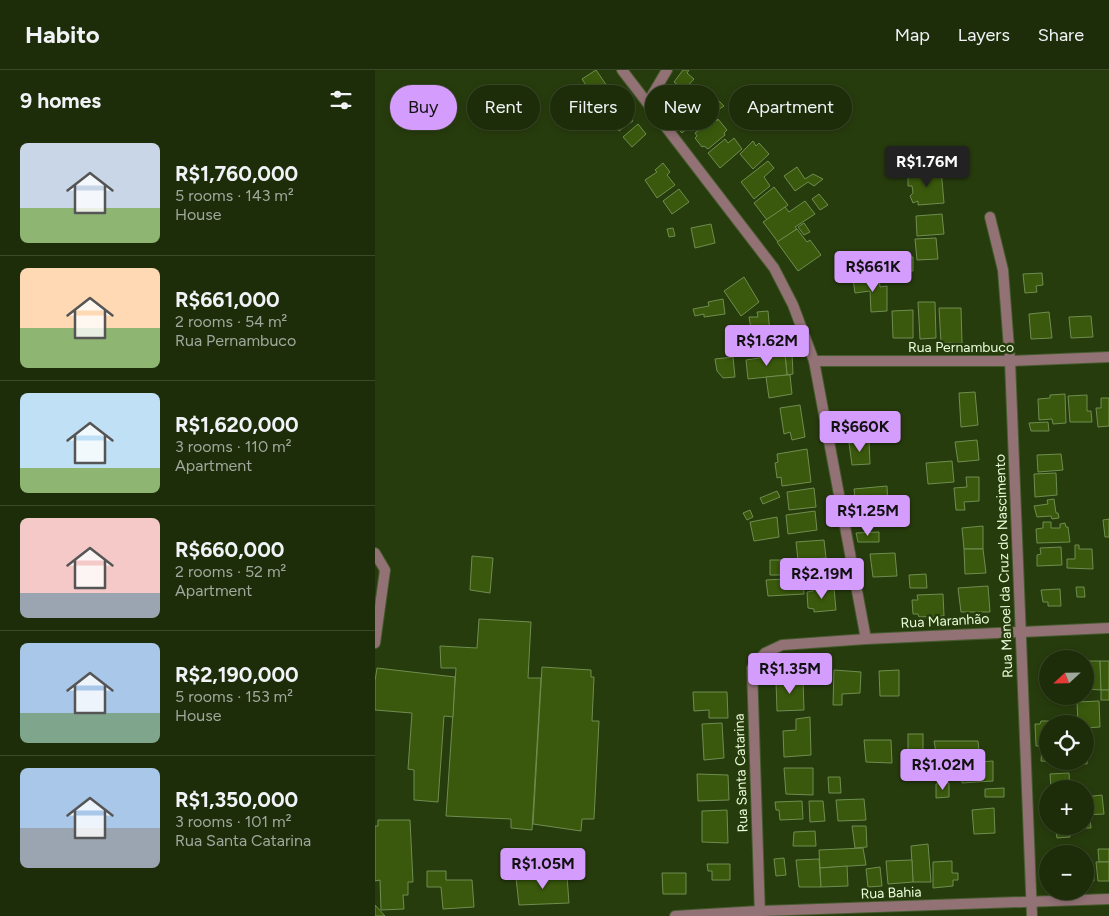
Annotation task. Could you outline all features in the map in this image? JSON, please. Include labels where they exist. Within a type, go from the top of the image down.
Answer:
[{"type":"street","points":[[622,70],[645,98]]},
{"type":"street","points":[[658,85],[667,70]]},
{"type":"street","points":[[669,130],[774,268],[793,304],[814,361],[866,639]]},
{"type":"street","name":"Rua Manoel da Cruz do Nascimento","points":[[990,217],[1003,270],[1010,361],[1032,916]]},
{"type":"street","name":"Rua Pernambuco","points":[[814,361],[1010,361],[1109,357]]},
{"type":"street","points":[[375,553],[385,570],[375,643]]},
{"type":"street","name":"Rua Maranhão","points":[[783,645],[866,639],[1109,628]]},
{"type":"street","name":"Rua Santa Catarina","points":[[760,914],[752,668],[765,653],[783,645]]},
{"type":"street","name":"Rua Bahia","points":[[675,916],[1109,899]]},
{"type":"building","points":[[596,70],[606,85],[586,85],[582,79]]},
{"type":"building","points":[[683,70],[689,70],[687,73],[694,79],[689,85],[678,85],[674,82]]},
{"type":"building","points":[[719,101],[724,106],[719,109]]},
{"type":"building","points":[[719,120],[727,130],[724,133],[725,135],[708,149],[704,146],[702,147],[695,138],[697,136],[695,133],[699,130],[719,130]]},
{"type":"building","points":[[638,124],[646,134],[632,147],[623,137],[631,130],[635,130],[635,127]]},
{"type":"building","points":[[734,138],[742,149],[720,168],[708,153],[725,139],[728,143]]},
{"type":"building","points":[[753,141],[756,146],[759,143],[769,154],[753,169],[740,154]]},
{"type":"building","points":[[948,149],[963,151],[960,164],[946,162]]},
{"type":"building","points":[[768,161],[774,168],[764,177],[770,186],[754,199],[741,182]]},
{"type":"building","points":[[663,163],[670,172],[667,175],[675,185],[657,198],[645,180],[657,172],[655,170]]},
{"type":"building","points":[[797,167],[805,179],[813,174],[823,179],[814,186],[808,182],[795,191],[784,176]]},
{"type":"building","points":[[941,169],[944,203],[918,205],[918,201],[913,203],[910,196],[913,193],[912,186],[908,186],[908,177],[927,176],[927,170]]},
{"type":"building","points":[[774,187],[788,205],[767,220],[754,203]]},
{"type":"building","points":[[679,189],[689,202],[672,214],[663,201]]},
{"type":"building","points":[[819,194],[828,205],[820,210],[812,199]]},
{"type":"building","points":[[805,201],[815,214],[795,227],[797,229],[778,242],[763,222],[785,207],[789,212]]},
{"type":"building","points":[[942,214],[944,234],[917,236],[916,216]]},
{"type":"building","points":[[804,223],[810,232],[804,235],[798,227]]},
{"type":"building","points":[[711,224],[715,243],[695,248],[691,228]]},
{"type":"building","points":[[673,228],[675,236],[669,237],[667,229]]},
{"type":"building","points":[[797,229],[807,242],[810,240],[821,255],[798,271],[777,242]]},
{"type":"building","points":[[936,238],[938,259],[917,260],[915,239]]},
{"type":"building","points":[[913,257],[913,271],[905,271],[905,267],[889,267],[889,258]]},
{"type":"building","points":[[1042,273],[1043,285],[1036,286],[1037,292],[1025,293],[1023,274]]},
{"type":"building","points":[[744,277],[759,302],[741,316],[724,291]]},
{"type":"building","points":[[879,277],[880,287],[887,286],[887,311],[871,312],[870,291],[855,293],[853,279]]},
{"type":"building","points":[[723,299],[725,314],[704,317],[704,314],[695,316],[693,309],[709,306],[708,302]]},
{"type":"building","points":[[918,302],[935,302],[936,338],[920,339]]},
{"type":"building","points":[[939,308],[961,308],[962,343],[941,343]]},
{"type":"building","points":[[913,310],[913,338],[893,338],[892,311]]},
{"type":"building","points":[[768,311],[770,333],[752,334],[749,317],[758,317],[757,312]]},
{"type":"building","points":[[1049,312],[1052,338],[1031,339],[1029,314]]},
{"type":"building","points":[[1091,316],[1093,337],[1071,338],[1069,317]]},
{"type":"building","points":[[792,353],[793,374],[787,375],[785,354]]},
{"type":"building","points":[[785,354],[787,375],[748,379],[746,360]]},
{"type":"building","points":[[733,357],[735,377],[723,378],[717,371],[715,359]]},
{"type":"building","points":[[790,375],[792,394],[769,398],[766,377]]},
{"type":"building","points":[[975,392],[978,425],[961,427],[959,393]]},
{"type":"building","points":[[1065,394],[1066,423],[1053,424],[1052,419],[1039,420],[1038,399],[1050,398],[1050,395]]},
{"type":"building","points":[[1087,395],[1087,411],[1091,411],[1092,422],[1070,422],[1068,396]]},
{"type":"building","points":[[1101,398],[1109,398],[1109,426],[1098,427],[1096,408],[1101,408]]},
{"type":"building","points":[[800,405],[805,437],[792,440],[790,432],[784,434],[780,408]]},
{"type":"building","points":[[1048,422],[1049,431],[1031,431],[1029,423]]},
{"type":"building","points":[[977,440],[979,460],[958,462],[955,442]]},
{"type":"building","points":[[869,441],[870,464],[852,465],[849,443]]},
{"type":"building","points":[[807,449],[811,482],[782,486],[781,477],[777,478],[775,463],[778,462],[777,454]]},
{"type":"building","points":[[1061,454],[1063,470],[1038,472],[1037,455]]},
{"type":"building","points":[[952,461],[954,482],[928,484],[926,463]]},
{"type":"building","points":[[1056,473],[1057,495],[1035,497],[1034,474]]},
{"type":"building","points":[[966,477],[979,477],[979,501],[964,502],[965,510],[956,510],[954,488],[967,487]]},
{"type":"building","points":[[887,486],[888,508],[856,508],[854,489]]},
{"type":"building","points":[[814,488],[816,507],[789,510],[787,492]]},
{"type":"building","points":[[777,491],[780,497],[763,504],[760,498]]},
{"type":"building","points":[[1054,499],[1056,513],[1058,513],[1059,518],[1052,519],[1051,516],[1037,517],[1034,506],[1048,504],[1047,500]]},
{"type":"building","points":[[750,510],[753,517],[747,520],[743,513]]},
{"type":"building","points":[[815,511],[817,530],[788,534],[786,515]]},
{"type":"building","points":[[777,517],[779,537],[754,541],[750,522]]},
{"type":"building","points":[[1109,519],[1109,537],[1105,537],[1103,520]]},
{"type":"building","points":[[1043,522],[1051,522],[1051,528],[1060,528],[1060,524],[1065,523],[1066,527],[1068,527],[1070,542],[1037,543],[1036,529],[1043,528]]},
{"type":"building","points":[[983,526],[983,549],[964,549],[962,528]]},
{"type":"building","points":[[879,532],[879,542],[858,542],[856,533]]},
{"type":"building","points":[[824,540],[826,558],[798,560],[796,542]]},
{"type":"building","points":[[1075,545],[1079,545],[1079,549],[1092,549],[1093,569],[1067,568],[1067,559],[1075,559]]},
{"type":"building","points":[[1061,547],[1062,565],[1037,566],[1037,555],[1041,554],[1040,548]]},
{"type":"building","points":[[964,549],[983,549],[986,573],[965,574]]},
{"type":"building","points":[[895,553],[897,576],[873,577],[870,554]]},
{"type":"building","points":[[472,556],[493,558],[490,593],[470,590]]},
{"type":"building","points":[[770,560],[793,560],[794,575],[770,575]]},
{"type":"building","points":[[832,560],[835,575],[829,576],[827,561]]},
{"type":"building","points":[[926,574],[927,588],[910,588],[909,575]]},
{"type":"building","points":[[803,578],[804,594],[768,596],[766,580]]},
{"type":"building","points":[[988,586],[990,612],[961,612],[958,588]]},
{"type":"building","points":[[1076,587],[1084,587],[1085,597],[1077,597]]},
{"type":"building","points":[[812,588],[834,588],[836,610],[814,612],[814,609],[808,608],[807,592],[813,591]]},
{"type":"building","points":[[1060,589],[1061,606],[1048,606],[1048,602],[1043,602],[1041,590]]},
{"type":"building","points":[[943,594],[944,616],[919,617],[918,614],[913,614],[912,600],[918,600],[917,595]]},
{"type":"building","points":[[479,619],[531,622],[528,678],[541,678],[532,830],[511,828],[511,819],[446,816],[456,668],[441,668],[440,646],[477,648]]},
{"type":"building","points":[[1094,661],[1100,661],[1101,690],[1094,690]]},
{"type":"building","points":[[1100,661],[1109,661],[1109,690],[1101,690]]},
{"type":"building","points":[[542,667],[591,670],[591,677],[594,677],[592,721],[599,721],[594,819],[582,819],[581,831],[533,824]]},
{"type":"building","points":[[377,668],[455,677],[453,717],[444,716],[438,802],[414,800],[414,770],[408,769],[412,713],[375,710]]},
{"type":"building","points":[[834,670],[861,672],[860,693],[842,694],[842,705],[833,705]]},
{"type":"building","points":[[899,670],[899,696],[880,696],[879,671]]},
{"type":"building","points":[[803,680],[804,710],[777,711],[776,681]]},
{"type":"building","points":[[1101,690],[1109,690],[1109,700],[1101,700]]},
{"type":"building","points":[[693,692],[727,692],[728,718],[709,718],[709,710],[694,711]]},
{"type":"building","points":[[1094,701],[1099,701],[1100,727],[1094,727],[1094,715],[1078,715],[1077,705],[1094,705]]},
{"type":"building","points":[[810,717],[811,755],[784,757],[783,731],[796,730],[796,719]]},
{"type":"building","points":[[722,723],[724,758],[704,760],[702,724]]},
{"type":"building","points":[[1035,724],[1039,724],[1039,746],[1036,746]]},
{"type":"building","points":[[908,734],[923,734],[923,750],[908,750]]},
{"type":"building","points":[[864,740],[891,740],[892,763],[866,762]]},
{"type":"building","points":[[934,741],[978,741],[979,751],[936,752]]},
{"type":"building","points":[[993,761],[993,781],[962,783],[962,763]]},
{"type":"building","points":[[784,768],[813,768],[813,795],[786,794]]},
{"type":"building","points":[[1069,773],[1069,780],[1050,780],[1050,774]]},
{"type":"building","points":[[697,774],[728,775],[729,800],[698,801]]},
{"type":"building","points":[[828,777],[840,777],[841,793],[829,793]]},
{"type":"building","points":[[949,783],[949,797],[936,798],[936,784]]},
{"type":"building","points":[[1004,788],[1004,797],[985,797],[985,789]]},
{"type":"building","points":[[1102,795],[1104,814],[1094,815],[1094,796]]},
{"type":"building","points":[[864,799],[866,820],[838,821],[836,800]]},
{"type":"building","points":[[802,801],[803,819],[780,820],[779,810],[776,810],[775,802]]},
{"type":"building","points":[[809,801],[823,801],[825,821],[810,822]]},
{"type":"building","points":[[994,808],[995,833],[974,834],[972,810]]},
{"type":"building","points":[[727,810],[728,843],[702,842],[702,811]]},
{"type":"building","points":[[378,820],[410,820],[413,882],[408,882],[408,895],[403,895],[404,909],[381,910],[380,880],[375,881],[375,826],[378,826]]},
{"type":"building","points":[[852,826],[866,826],[867,847],[855,848]]},
{"type":"building","points":[[815,831],[816,846],[793,846],[794,832]]},
{"type":"building","points":[[1056,835],[1070,835],[1070,837],[1057,838]]},
{"type":"building","points":[[928,844],[931,882],[913,882],[911,846]]},
{"type":"building","points":[[863,848],[866,865],[820,868],[819,850]]},
{"type":"building","points":[[1098,849],[1109,849],[1109,862],[1099,862]]},
{"type":"building","points":[[784,858],[786,875],[776,876],[774,859]]},
{"type":"building","points":[[819,859],[821,887],[799,887],[796,860]]},
{"type":"building","points":[[912,860],[913,882],[888,884],[886,861]]},
{"type":"building","points":[[952,861],[952,873],[958,873],[958,880],[953,880],[953,886],[933,888],[933,862]]},
{"type":"building","points":[[1096,862],[1109,862],[1109,881],[1098,881]]},
{"type":"building","points":[[707,864],[730,864],[730,880],[712,880],[712,871],[708,871]]},
{"type":"building","points":[[847,866],[848,886],[821,887],[820,868]]},
{"type":"building","points":[[880,867],[882,886],[868,887],[866,869]]},
{"type":"building","points":[[427,871],[446,871],[446,880],[472,880],[474,907],[443,909],[441,887],[427,887]]},
{"type":"building","points":[[662,873],[686,873],[686,894],[663,894]]},
{"type":"building","points":[[567,876],[569,903],[519,905],[516,878]]},
{"type":"building","points":[[375,905],[385,916],[375,916]]}]
